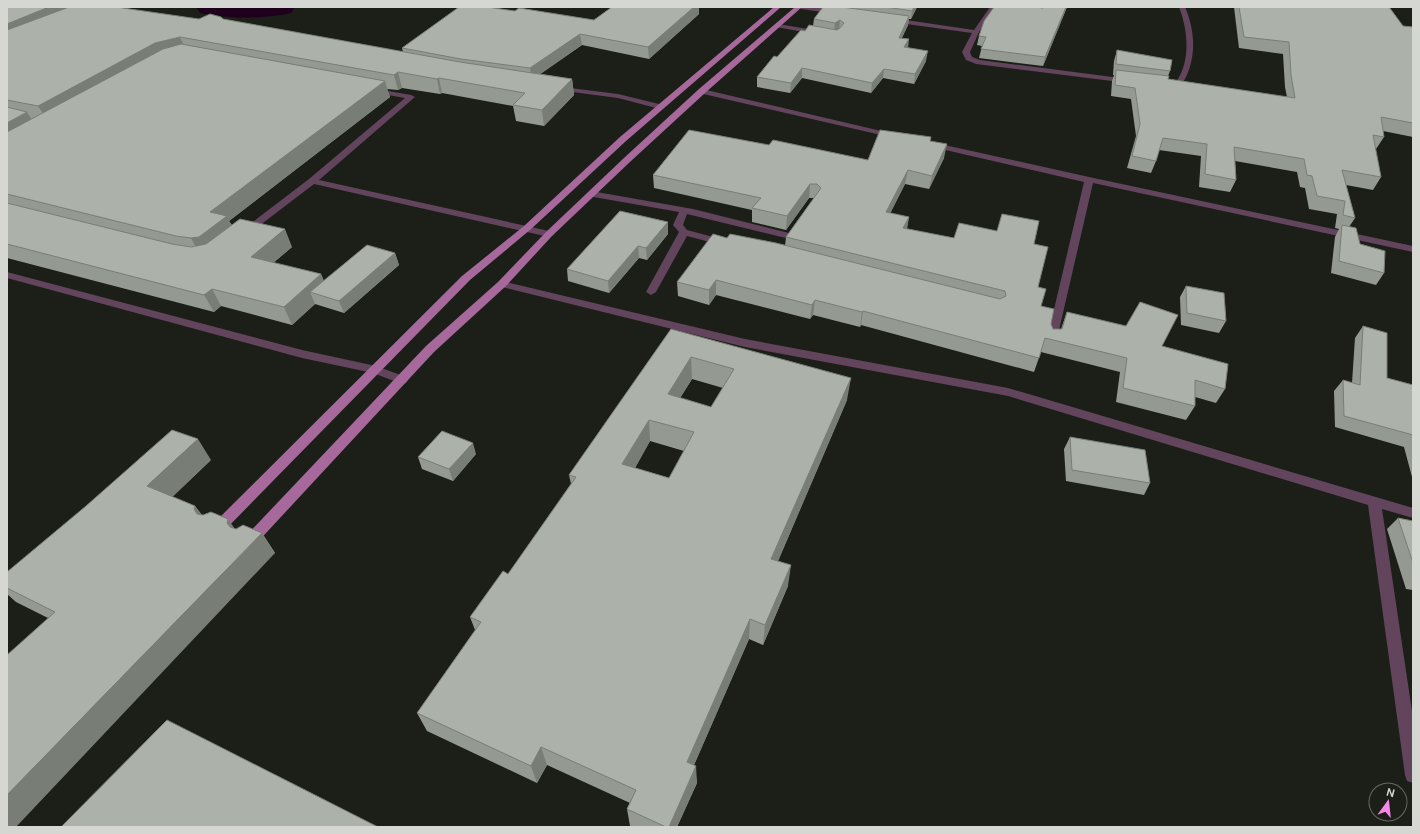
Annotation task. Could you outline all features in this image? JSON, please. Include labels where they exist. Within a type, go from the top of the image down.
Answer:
[{"type":"main road","points":[[218,529],[466,278],[527,228],[660,107],[778,7]]},
{"type":"main road","points":[[249,542],[430,349],[502,284],[549,234],[591,194],[702,92],[798,8]]},
{"type":"street","points":[[994,7],[976,32],[966,52],[969,58],[979,62],[1139,82]]},
{"type":"street","points":[[1162,84],[1178,84],[1182,80],[1187,64],[1189,50],[1189,24],[1182,7]]},
{"type":"street","points":[[798,8],[844,16]]},
{"type":"street","points":[[885,19],[976,32]]},
{"type":"street","points":[[778,26],[829,35]]},
{"type":"street","points":[[551,87],[618,96],[660,107]]},
{"type":"street","points":[[236,238],[312,181],[411,98],[365,89]]},
{"type":"street","points":[[702,92],[903,138]]},
{"type":"street","points":[[918,141],[1089,180],[1413,249]]},
{"type":"street","points":[[1052,339],[1089,180]]},
{"type":"street","points":[[312,181],[549,234]]},
{"type":"street","points":[[591,194],[684,211],[756,227],[788,239],[795,226]]},
{"type":"street","points":[[684,211],[678,225],[684,232],[732,244]]},
{"type":"street","points":[[651,292],[684,232]]},
{"type":"street","points":[[7,275],[302,354],[376,370],[402,380]]},
{"type":"street","points":[[502,284],[745,343],[1008,392],[1413,514]]},
{"type":"street","points":[[1374,501],[1413,775]]},
{"type":"building","points":[[7,7],[49,7],[7,24]]},
{"type":"building","points":[[69,7],[116,7],[199,19],[210,14],[223,19],[460,62],[572,79],[542,110],[513,105],[525,93],[398,72],[394,75],[180,37],[155,43],[38,106],[7,100],[7,30]]},
{"type":"building","points":[[459,7],[487,7],[515,11],[519,8],[594,20],[612,7],[694,7],[648,47],[580,34],[530,68],[461,59],[402,48]]},
{"type":"building","points":[[823,7],[842,7],[909,16],[899,38],[909,39],[904,47],[928,51],[915,74],[884,69],[872,83],[802,68],[791,83],[757,77],[774,56],[777,57],[801,30],[805,31],[809,25],[837,30],[840,28],[844,23],[840,20],[835,23],[814,19]]},
{"type":"building","points":[[886,7],[914,7],[912,11]]},
{"type":"building","points":[[994,7],[1066,7],[1045,57],[981,49],[986,37],[979,36],[984,21]]},
{"type":"building","points":[[1239,7],[1389,7],[1403,26],[1413,27],[1413,123],[1381,117],[1384,137],[1373,135],[1381,177],[1342,170],[1355,218],[1343,215],[1345,201],[1317,196],[1312,176],[1307,175],[1304,159],[1234,147],[1236,180],[1205,174],[1207,144],[1163,138],[1156,161],[1132,156],[1140,124],[1135,88],[1115,85],[1116,70],[1169,76],[1168,79],[1295,98],[1291,75],[1289,42],[1244,37]]},
{"type":"building","points":[[181,44],[385,81],[210,212],[227,216],[199,237],[191,238],[176,236],[7,194],[7,132],[163,49]]},
{"type":"building","points":[[1117,50],[1172,60],[1170,71],[1116,64]]},
{"type":"building","points":[[7,107],[27,112],[7,123]]},
{"type":"building","points":[[689,130],[769,145],[773,140],[868,160],[880,130],[931,137],[930,141],[947,144],[932,176],[908,170],[886,212],[909,217],[903,228],[954,238],[959,223],[997,231],[1002,214],[1039,221],[1034,244],[1048,247],[1038,287],[1046,289],[1041,306],[1054,309],[1051,324],[1053,329],[1062,329],[1067,312],[1126,326],[1140,302],[1178,315],[1162,346],[1228,364],[1225,389],[1195,380],[1195,406],[1123,388],[1127,358],[1045,338],[1039,358],[863,311],[815,300],[812,305],[716,280],[709,290],[677,282],[713,234],[727,238],[730,234],[776,243],[1000,299],[1006,296],[1005,291],[786,237],[821,188],[817,184],[810,184],[787,216],[752,208],[761,198],[653,175]]},
{"type":"building","points":[[7,203],[172,244],[191,247],[206,244],[240,219],[285,229],[251,257],[321,274],[284,307],[212,289],[204,295],[7,244]]},
{"type":"building","points":[[620,211],[668,222],[646,248],[638,246],[608,281],[567,269]]},
{"type":"building","points":[[1342,225],[1356,228],[1360,244],[1385,251],[1384,273],[1339,261]]},
{"type":"building","points":[[367,245],[395,253],[339,301],[310,292]]},
{"type":"building","points":[[1186,286],[1224,293],[1226,321],[1187,313]]},
{"type":"building","points":[[1363,326],[1387,333],[1387,378],[1413,385],[1413,435],[1344,416],[1343,380],[1360,385]]},
{"type":"building","points":[[671,329],[851,378],[771,559],[791,565],[765,625],[750,619],[687,762],[696,766],[669,827],[627,809],[636,790],[541,747],[531,766],[417,713],[481,622],[470,617],[503,571],[508,574],[576,477],[569,475]],"holes":[[[691,357],[734,369],[711,407],[668,394]],[[649,420],[694,432],[669,478],[622,464]]]},
{"type":"building","points":[[172,430],[198,439],[147,486],[195,506],[194,509],[197,514],[203,515],[211,512],[228,519],[227,523],[230,527],[236,529],[243,525],[262,533],[7,795],[7,655],[55,612],[7,588],[7,572],[86,506]]},
{"type":"building","points":[[442,431],[473,443],[449,469],[418,457]]},
{"type":"building","points":[[1070,437],[1145,450],[1150,483],[1072,470]]},
{"type":"building","points":[[1398,518],[1413,521],[1413,563]]},
{"type":"building","points":[[167,720],[378,827],[61,827]]},
{"type":"waterway","points":[[209,7],[229,9],[282,7]]}]
